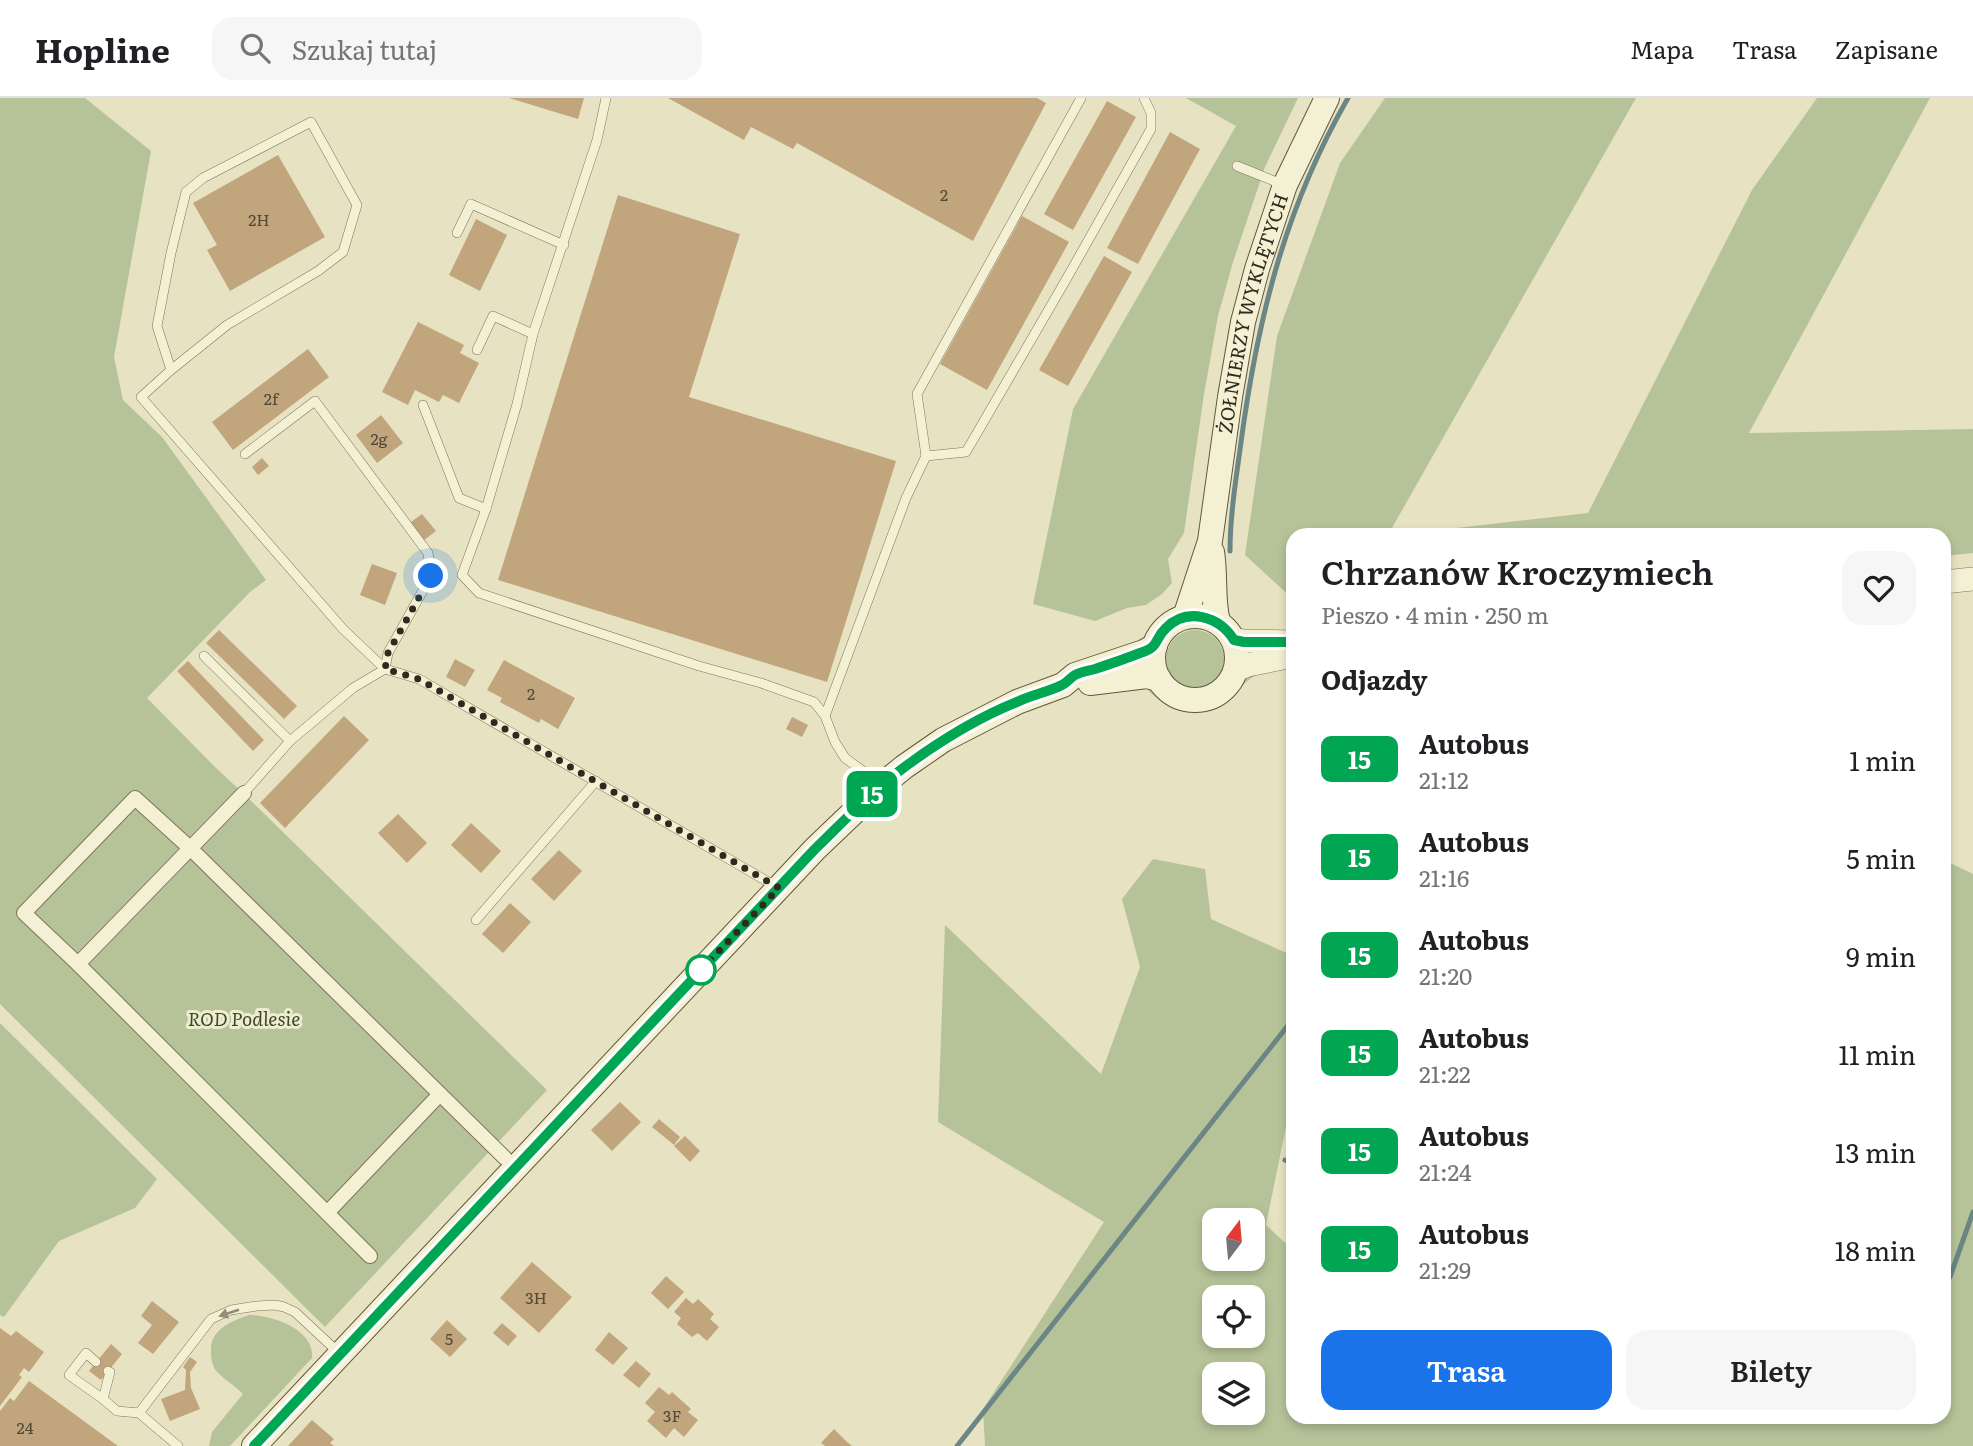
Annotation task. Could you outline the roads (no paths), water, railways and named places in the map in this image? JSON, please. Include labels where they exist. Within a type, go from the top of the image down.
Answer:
[{"type":"main road","name":"ŻOŁNIERZY WYKLĘTYCH","points":[[1185,617],[1210,541],[1230,397],[1257,269],[1286,185],[1327,98]]},
{"type":"main road","name":"ŻOŁNIERZY WYKLĘTYCH","points":[[1210,541],[1215,569],[1214,608],[1226,631]]},
{"type":"main road","points":[[1196,616],[1208,617],[1226,631],[1238,654],[1236,670],[1230,682],[1220,692],[1207,699],[1193,700],[1167,690],[1158,679],[1154,668],[1155,646],[1166,628],[1185,617],[1196,616]]},
{"type":"main road","points":[[1063,685],[1075,675],[1155,646]]},
{"type":"main road","points":[[254,1446],[815,849],[882,785],[943,740],[1017,702],[1063,685],[1147,676],[1158,679]]},
{"type":"street","points":[[1951,581],[1973,579]]},
{"type":"street","points":[[1226,631],[1244,642],[1286,642]]},
{"type":"street","points":[[1236,670],[1286,657]]},
{"type":"street","points":[[78,964],[244,793]]},
{"type":"street","points":[[370,1256],[24,913],[135,797],[505,1158]]},
{"type":"street","points":[[327,1213],[440,1094]]},
{"type":"lane","points":[[606,98],[597,140],[533,334],[517,404],[486,509],[462,575],[479,593],[814,702],[825,716],[835,742],[845,758],[882,785]]},
{"type":"lane","points":[[825,716],[906,498],[926,456],[917,394],[1081,98]]},
{"type":"lane","points":[[926,456],[966,452],[1150,129],[1151,113],[1144,98]]},
{"type":"lane","points":[[171,370],[158,326],[186,192],[203,178],[311,122],[358,205],[343,253],[318,271],[227,325],[141,397],[343,629],[385,669],[419,679],[779,888]]},
{"type":"lane","points":[[1237,166],[1286,185]]},
{"type":"lane","points":[[457,233],[471,204],[564,245]]},
{"type":"lane","points":[[477,350],[493,316],[533,334]]},
{"type":"lane","points":[[244,454],[315,401],[428,552],[431,576],[388,653],[385,669],[353,688],[290,741],[244,793]]},
{"type":"lane","points":[[423,405],[459,498],[486,509]]},
{"type":"lane","points":[[204,656],[290,741]]},
{"type":"lane","points":[[476,920],[596,781]]},
{"type":"lane","points":[[139,1413],[211,1319],[231,1310],[275,1305],[295,1312],[340,1354]]},
{"type":"lane","points":[[96,1362],[86,1353],[69,1375],[117,1411],[139,1413],[178,1446]]},
{"type":"lane","points":[[103,1399],[110,1373],[108,1371]]},
{"type":"waterway","points":[[1230,551],[1232,508],[1242,435],[1267,303],[1278,261],[1308,179],[1348,98]]},
{"type":"waterway","points":[[957,1446],[1286,1028]]},
{"type":"waterway","points":[[1951,1274],[1973,1212]]},
{"type":"park label","name":"ROD Podlesie","points":[[244,1019]]}]
